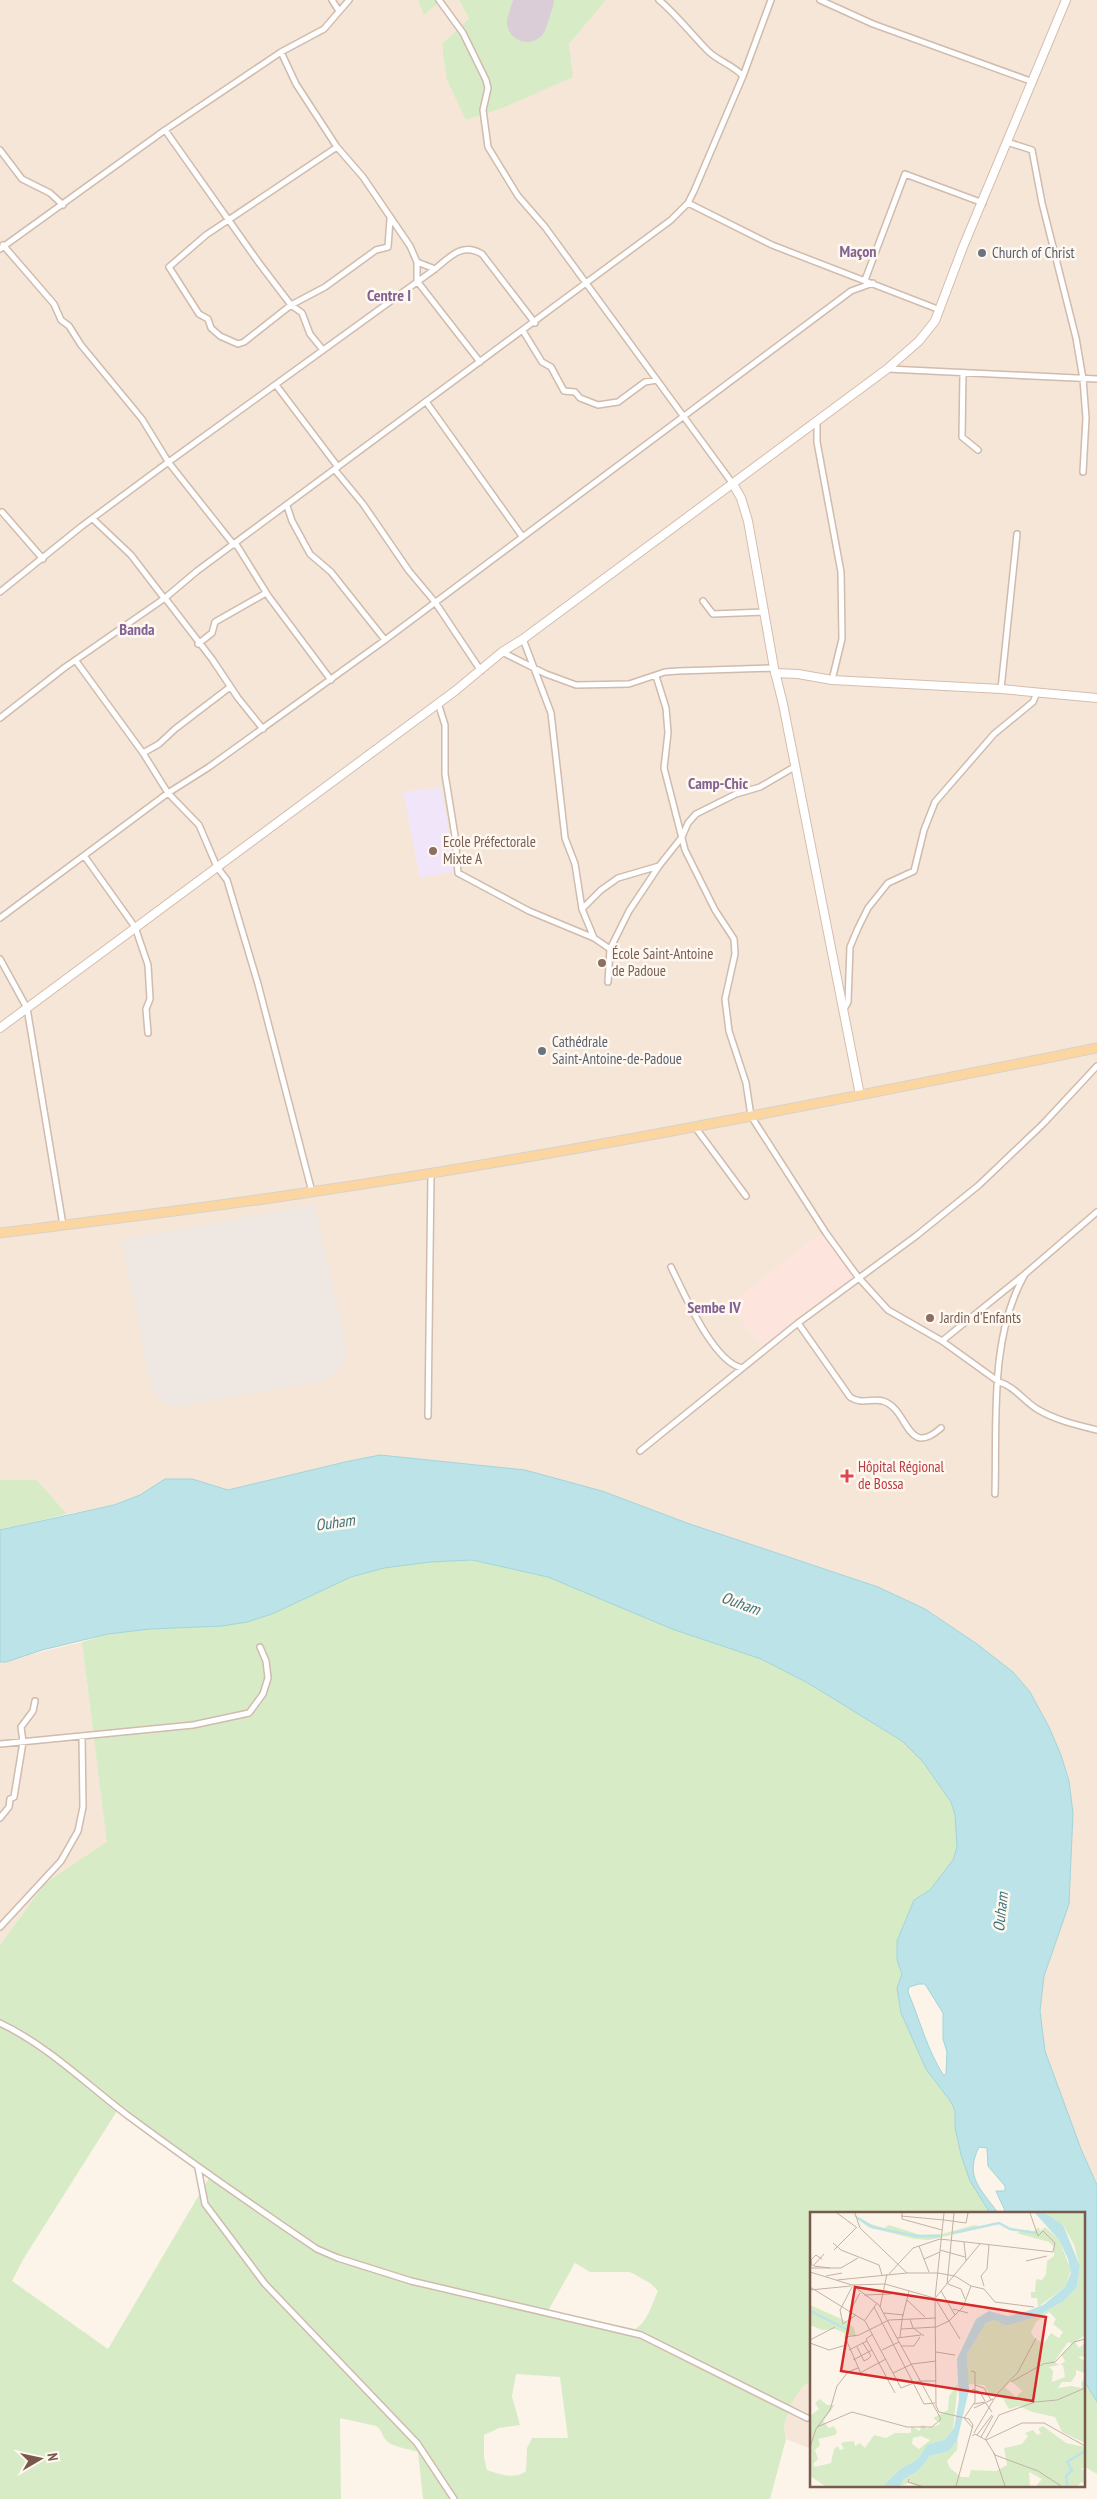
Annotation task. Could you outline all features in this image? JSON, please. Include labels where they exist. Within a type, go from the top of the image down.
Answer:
[{"type":"main road","points":[[0,1232],[312,1192],[695,1127],[1097,1048]]},
{"type":"street","points":[[332,0],[339,11]]},
{"type":"street","points":[[331,680],[266,593],[235,545],[168,463],[142,419],[81,346],[69,326],[61,320],[54,304],[2,247],[165,130],[281,52],[324,29],[348,0]]},
{"type":"street","points":[[439,0],[463,33],[486,80],[488,88],[483,110],[488,147],[518,196],[545,227],[733,484],[741,498],[748,521],[774,671],[796,766],[860,1095]]},
{"type":"street","points":[[659,0],[669,8],[710,53],[734,67],[744,76]]},
{"type":"street","points":[[0,718],[535,323],[671,220],[688,204],[744,76],[771,0]]},
{"type":"street","points":[[820,0],[873,24],[1033,82]]},
{"type":"street","points":[[0,1028],[481,671],[502,652],[523,639],[887,369],[929,331],[940,310],[963,247],[983,203],[1066,0]]},
{"type":"street","points":[[281,52],[296,84],[337,147],[363,178],[410,246],[417,262],[417,281],[480,362]]},
{"type":"street","points":[[165,130],[291,305],[302,313],[310,334],[323,350]]},
{"type":"street","points":[[1007,142],[1032,150],[1042,203],[1076,338],[1083,379],[1086,418],[1083,472]]},
{"type":"street","points":[[337,147],[231,221],[206,236],[169,267],[199,314],[208,319],[211,328],[220,336],[238,344],[291,305],[325,287],[376,250],[388,247],[390,219]]},
{"type":"street","points":[[0,150],[22,179],[50,193],[63,205]]},
{"type":"street","points":[[865,280],[905,174],[983,203]]},
{"type":"street","points":[[688,204],[772,245],[940,310]]},
{"type":"street","points":[[0,592],[93,518],[417,281],[435,270],[458,251],[472,248],[482,254],[535,323]]},
{"type":"street","points":[[417,262],[435,270]]},
{"type":"street","points":[[0,918],[85,857],[168,793],[331,680],[851,291],[873,283]]},
{"type":"street","points":[[523,331],[542,362],[551,367],[564,391],[575,392],[580,398],[598,405],[618,402],[645,382],[656,380]]},
{"type":"street","points":[[887,369],[1097,380]]},
{"type":"street","points":[[963,373],[962,437],[978,450]]},
{"type":"street","points":[[276,385],[363,504],[409,571],[435,602],[481,671]]},
{"type":"street","points":[[427,403],[522,536]]},
{"type":"street","points":[[817,421],[817,442],[841,572],[842,638],[832,680]]},
{"type":"street","points":[[287,506],[292,521],[310,554],[331,572],[385,640]]},
{"type":"street","points":[[2,512],[43,559]]},
{"type":"street","points":[[93,518],[130,555],[198,644],[212,658],[230,687],[263,728]]},
{"type":"street","points":[[1001,689],[1017,534]]},
{"type":"street","points":[[198,644],[212,633],[215,622],[266,593]]},
{"type":"street","points":[[702,601],[713,614],[765,612]]},
{"type":"street","points":[[523,639],[551,714],[565,838],[575,864],[582,909],[594,938]]},
{"type":"street","points":[[502,652],[534,669],[576,685],[629,684],[678,671],[774,671],[832,680],[1001,689],[1097,698]]},
{"type":"street","points":[[76,661],[143,753],[168,793],[199,825],[217,867],[227,880],[239,918],[312,1192]]},
{"type":"street","points":[[656,676],[666,708],[668,733],[664,768],[685,850],[714,910],[734,939],[735,954],[725,999],[729,1031],[746,1083],[750,1116],[826,1233],[858,1277],[888,1310],[942,1341],[999,1382],[1006,1384],[1036,1409],[1054,1418],[1097,1430]]},
{"type":"street","points":[[143,753],[159,744],[175,729],[230,687]]},
{"type":"street","points":[[843,1010],[848,1002],[850,948],[868,908],[888,883],[914,871],[924,830],[935,802],[994,734],[1033,702],[1037,693]]},
{"type":"street","points":[[438,703],[445,724],[445,774],[455,836],[458,872],[529,911],[594,938],[610,949]]},
{"type":"street","points":[[608,982],[610,949],[629,911],[659,866],[682,838],[688,823],[696,814],[736,794],[760,787],[796,766]]},
{"type":"street","points":[[85,857],[135,926],[148,965],[150,999],[146,1009],[148,1033]]},
{"type":"street","points":[[582,909],[600,890],[618,878],[659,866]]},
{"type":"street","points":[[0,959],[26,1008],[63,1225]]},
{"type":"street","points":[[640,1451],[798,1323],[916,1236],[979,1185],[1043,1124],[1097,1066]]},
{"type":"street","points":[[695,1127],[746,1196]]},
{"type":"street","points":[[428,1416],[431,1172]]},
{"type":"street","points":[[942,1341],[1025,1274],[1097,1212]]},
{"type":"street","points":[[671,1267],[703,1331],[733,1366],[742,1368]]},
{"type":"street","points":[[995,1494],[1000,1348],[1011,1304],[1025,1274]]},
{"type":"street","points":[[798,1323],[850,1397],[856,1402],[884,1401],[898,1413],[911,1434],[920,1439],[930,1438],[940,1428]]},
{"type":"street","points":[[0,1744],[193,1725],[249,1713],[263,1694],[268,1678],[266,1661],[260,1647]]},
{"type":"street","points":[[0,1818],[9,1807],[10,1799],[14,1797],[23,1742],[21,1727],[33,1711],[35,1702]]},
{"type":"street","points":[[0,1926],[61,1861],[78,1831],[83,1807],[82,1736]]},
{"type":"street","points":[[0,2023],[60,2060],[116,2107],[198,2168],[317,2249],[338,2258],[411,2281],[641,2335],[807,2418]]},
{"type":"street","points":[[198,2168],[205,2204],[265,2284],[417,2443],[454,2499]]},
{"type":"shaded area","points":[[0,0],[418,0],[425,14],[442,0],[459,0],[469,19],[466,120],[503,108],[572,77],[569,44],[606,0],[1097,0],[1097,2185],[1081,2149],[1045,2051],[1040,2011],[1044,1976],[1069,1904],[1069,1781],[1061,1755],[1049,1727],[1030,1692],[1013,1672],[977,1644],[925,1609],[878,1587],[687,1523],[602,1491],[525,1470],[380,1455],[228,1490],[192,1479],[165,1479],[140,1495],[114,1505],[67,1514],[37,1480],[0,1480]],"holes":[[[347,1355],[343,1365],[329,1379],[177,1407]]]},
{"type":"shaded area","name":"Ecole Préfectorale Mixte A","points":[[441,787],[456,871],[420,878],[403,792]]},
{"type":"shaded area","points":[[314,1204],[346,1343],[347,1355],[343,1365],[329,1379],[320,1381],[177,1407],[164,1404],[151,1388],[122,1240]]},
{"type":"shaded area","points":[[821,1233],[854,1276],[761,1347],[729,1304]]},
{"type":"shaded area","points":[[82,1642],[108,1843],[45,1883],[0,1945],[0,1662]]},
{"type":"shaded area","points":[[810,2382],[810,2449],[786,2439],[784,2425],[791,2404],[803,2386]]},
{"type":"green space","points":[[418,0],[442,0],[424,15]]},
{"type":"green space","points":[[459,0],[606,0],[569,44],[573,77],[503,108],[466,120],[447,80],[442,44],[469,19]]},
{"type":"green space","points":[[0,1480],[37,1480],[67,1514],[0,1530]]},
{"type":"green space","points":[[472,1560],[548,1577],[672,1629],[761,1659],[808,1683],[902,1741],[923,1762],[951,1802],[955,1815],[957,1847],[953,1860],[930,1890],[914,1900],[897,1941],[897,1960],[902,1974],[897,1989],[901,2013],[926,2069],[951,2102],[955,2111],[955,2127],[961,2155],[970,2181],[989,2212],[810,2212],[810,2382],[803,2386],[791,2404],[784,2425],[786,2439],[770,2499],[423,2499],[418,2452],[391,2444],[376,2426],[340,2418],[341,2499],[0,2499],[0,1945],[45,1883],[107,1842],[82,1642],[108,1634],[150,1629],[222,1626],[272,1614],[351,1577],[384,1568],[430,1562]],"holes":[[[117,2111],[209,2178],[108,2349],[12,2281],[24,2258]],[[575,2263],[590,2272],[630,2272],[650,2283],[658,2291],[643,2322],[635,2329],[548,2311]],[[516,2374],[560,2377],[568,2438],[532,2438],[527,2448],[526,2471],[512,2476],[487,2470],[484,2457],[484,2435],[499,2428],[520,2425],[512,2396]]]},
{"type":"green space","points":[[1084,2381],[1097,2402],[1097,2474],[1084,2467]]},
{"type":"water","name":"Ouham","points":[[380,1455],[525,1470],[602,1491],[687,1523],[878,1587],[925,1609],[977,1644],[1013,1672],[1030,1692],[1049,1727],[1061,1755],[1069,1781],[1073,1813],[1069,1904],[1044,1976],[1040,2011],[1045,2051],[1081,2149],[1097,2185],[1097,2402],[1084,2381],[1084,2212],[1006,2212],[996,2191],[1005,2191],[1005,2186],[988,2166],[987,2148],[979,2147],[973,2167],[974,2175],[976,2182],[997,2212],[989,2212],[970,2181],[961,2155],[955,2127],[955,2111],[951,2102],[926,2069],[901,2013],[897,1988],[902,1974],[897,1960],[897,1941],[914,1900],[930,1890],[953,1860],[957,1847],[955,1815],[951,1802],[923,1762],[902,1741],[808,1683],[761,1659],[672,1629],[548,1577],[472,1560],[430,1562],[384,1568],[351,1577],[272,1614],[247,1622],[222,1626],[150,1629],[108,1634],[42,1650],[6,1662],[0,1662],[0,1530],[114,1505],[140,1495],[165,1479],[192,1479],[228,1490]],"holes":[[[925,1984],[943,2013],[943,2039],[947,2052],[946,2073],[944,2076],[928,2045],[908,1992],[909,1987]]]},
{"type":"runway","points":[[527,22],[534,0]]},
{"type":"place","name":"Church of Christ","points":[[982,253]]},
{"type":"place","name":"Ecole Préfectorale Mixte A","points":[[433,851]]},
{"type":"place","name":"École Saint-Antoine de Padoue","points":[[602,963]]},
{"type":"place","name":"Cathédrale Saint-Antoine-de-Padoue","points":[[542,1051]]},
{"type":"place","name":"Jardin d'Enfants","points":[[930,1318]]},
{"type":"place","name":"Hôpital Régional de Bossa","points":[[847,1476]]},
{"type":"district","name":"Maçon","points":[[858,251]]},
{"type":"district","name":"Centre I","points":[[389,295]]},
{"type":"district","name":"Banda","points":[[137,629]]},
{"type":"district","name":"Camp-Chic","points":[[718,783]]},
{"type":"district","name":"Sembe IV","points":[[714,1307]]}]
